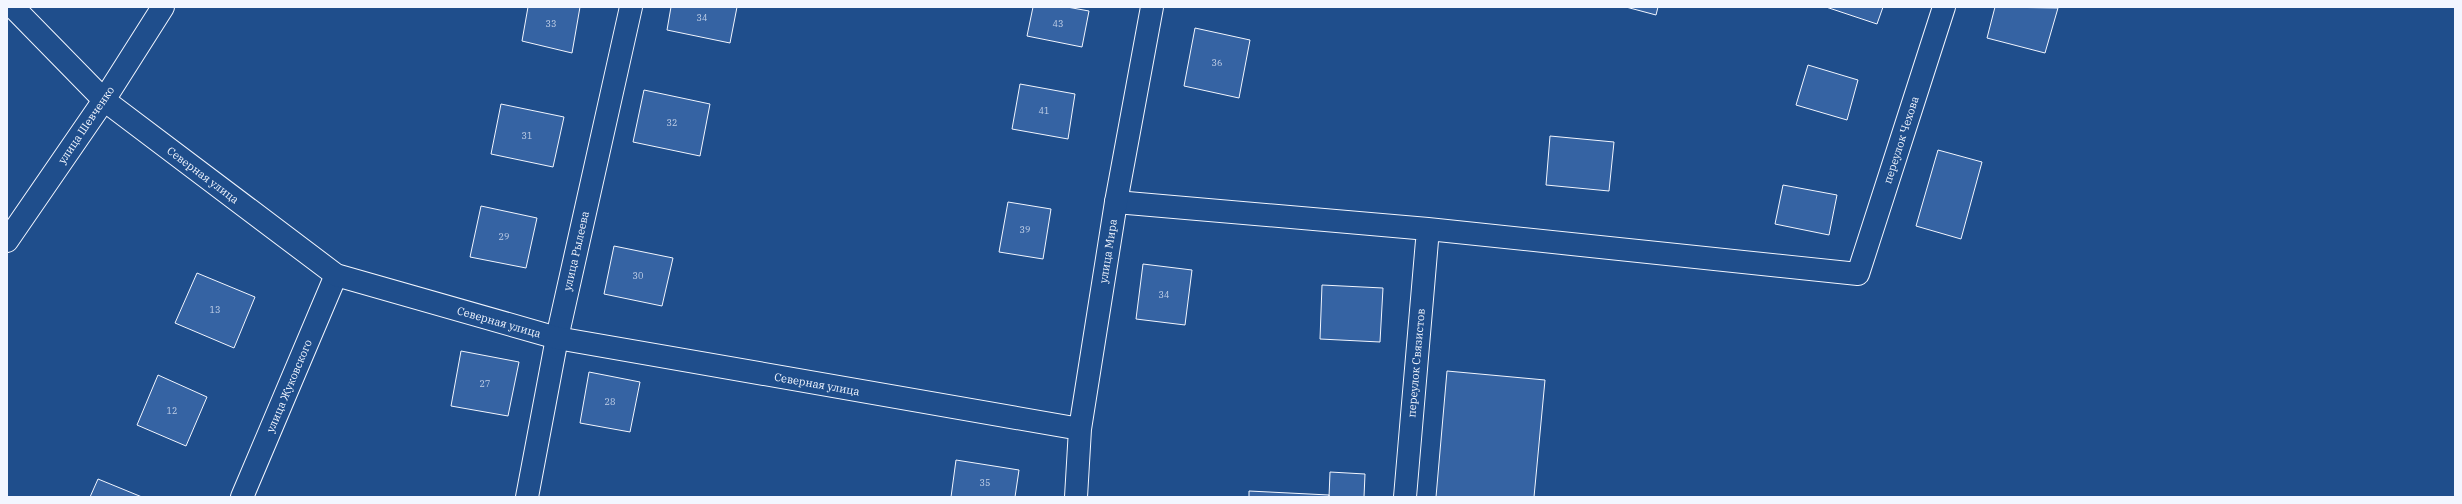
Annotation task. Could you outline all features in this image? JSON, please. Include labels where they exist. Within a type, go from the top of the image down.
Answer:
[{"type":"street","name":"Северная улица","points":[[13,7],[104,100],[336,276],[557,338],[1080,430]]},
{"type":"street","name":"улица Шевченко","points":[[7,241],[104,100],[163,7]]},
{"type":"street","name":"улица Рылеева","points":[[527,497],[557,338],[631,7]]},
{"type":"street","name":"улица Мира","points":[[1076,497],[1080,430],[1116,202],[1152,7]]},
{"type":"street","name":"переулок Чехова","points":[[1428,229],[1858,274],[1944,7]]},
{"type":"street","points":[[1116,202],[1428,229]]},
{"type":"street","name":"переулок Связистов","points":[[1405,497],[1428,229]]},
{"type":"street","name":"улица Жуковского","points":[[242,497],[336,276]]},
{"type":"building","points":[[528,7],[580,7],[572,53],[522,41]]},
{"type":"building","points":[[671,7],[737,7],[730,43],[667,30]]},
{"type":"building","points":[[1033,7],[1067,7],[1089,11],[1082,47],[1027,36]]},
{"type":"building","points":[[1626,7],[1658,7],[1656,15]]},
{"type":"building","points":[[1826,7],[1883,7],[1877,24]]},
{"type":"building","points":[[1995,7],[2058,8],[2045,53],[1987,38]]},
{"type":"building","points":[[1195,28],[1250,40],[1239,98],[1184,86]]},
{"type":"building","points":[[1808,65],[1858,80],[1847,120],[1796,105]]},
{"type":"building","points":[[1020,84],[1075,94],[1068,139],[1012,129]]},
{"type":"building","points":[[644,90],[710,104],[700,156],[633,142]]},
{"type":"building","points":[[501,104],[564,117],[553,167],[491,154]]},
{"type":"building","points":[[1550,136],[1614,142],[1609,191],[1546,185]]},
{"type":"building","points":[[1938,150],[1982,162],[1961,239],[1916,226]]},
{"type":"building","points":[[1783,185],[1837,195],[1829,235],[1775,224]]},
{"type":"building","points":[[1008,202],[1051,209],[1043,259],[999,252]]},
{"type":"building","points":[[481,206],[537,218],[526,268],[470,257]]},
{"type":"building","points":[[614,246],[673,258],[662,306],[604,294]]},
{"type":"building","points":[[1143,264],[1192,270],[1185,325],[1136,319]]},
{"type":"building","points":[[197,273],[255,297],[234,348],[175,323]]},
{"type":"building","points":[[1322,285],[1383,288],[1380,342],[1320,339]]},
{"type":"building","points":[[461,351],[519,362],[508,416],[451,406]]},
{"type":"building","points":[[1447,371],[1545,380],[1534,497],[1436,497]]},
{"type":"building","points":[[589,372],[640,382],[630,432],[580,423]]},
{"type":"building","points":[[158,375],[207,397],[186,446],[137,425]]},
{"type":"building","points":[[956,460],[1019,470],[1015,497],[951,497]]},
{"type":"building","points":[[1330,472],[1365,474],[1364,497],[1329,497]]},
{"type":"building","points":[[98,479],[142,497],[90,497]]},
{"type":"building","points":[[1249,491],[1329,495],[1329,497],[1249,497]]}]
